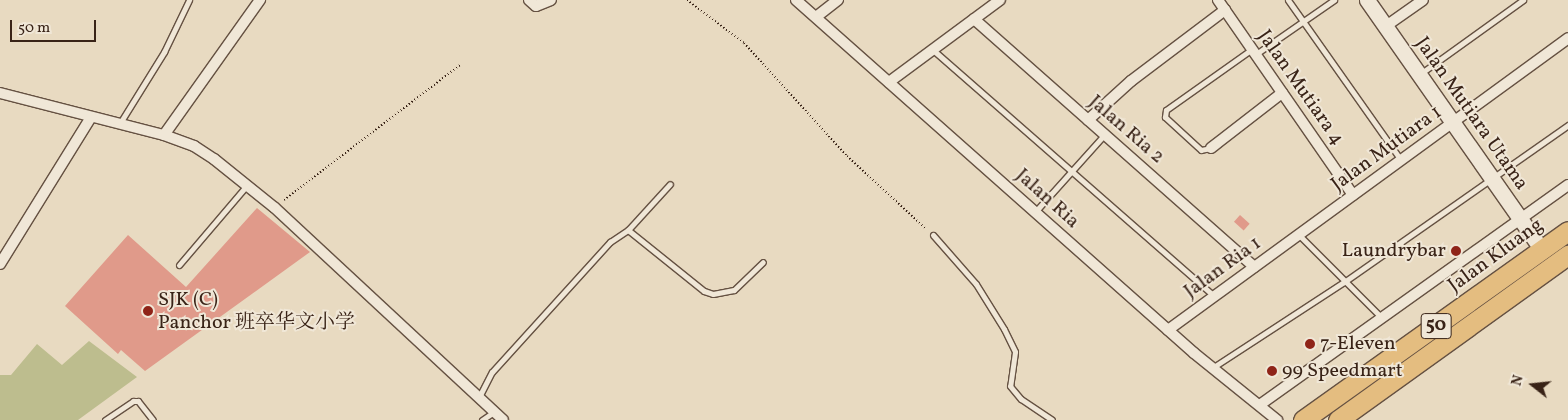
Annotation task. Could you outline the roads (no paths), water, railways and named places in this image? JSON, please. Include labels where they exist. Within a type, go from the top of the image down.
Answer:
[{"type":"highway","name":"Jalan Kluang","points":[[1303,420],[1568,231]]},
{"type":"highway","name":"Jalan Kluang","points":[[1338,420],[1568,255]]},
{"type":"street","points":[[164,135],[260,0]]},
{"type":"street","points":[[529,0],[536,6],[551,0]]},
{"type":"street","name":"Jalan Ria","points":[[796,0],[1211,368],[1261,404],[1277,420]]},
{"type":"street","points":[[816,17],[838,0]]},
{"type":"street","points":[[889,82],[1000,0]]},
{"type":"street","name":"Jalan Mutiara 4","points":[[1218,0],[1353,195]]},
{"type":"street","name":"Jalan Mutiara Utama","points":[[1367,0],[1542,250]]},
{"type":"street","points":[[1386,26],[1423,0]]},
{"type":"street","points":[[1088,120],[1131,81],[1225,10]]},
{"type":"street","name":"Jalan Ria 2","points":[[974,19],[1254,267]]},
{"type":"street","name":"Jalan Mutiara 1","points":[[1299,234],[1568,38]]},
{"type":"street","points":[[1211,148],[1282,92]]},
{"type":"street","points":[[0,93],[164,135],[194,146],[248,185],[275,208],[503,420]]},
{"type":"street","points":[[0,264],[91,117]]},
{"type":"street","points":[[1261,404],[1568,185]]},
{"type":"street","name":"Jalan Ria 1","points":[[1168,330],[1299,234]]},
{"type":"lane","points":[[120,124],[164,52],[189,0]]},
{"type":"lane","points":[[1288,0],[1401,160]]},
{"type":"lane","points":[[1211,148],[1201,150],[1166,117],[1166,110],[1334,0]]},
{"type":"lane","points":[[1419,74],[1523,0]]},
{"type":"lane","points":[[932,50],[1214,296]]},
{"type":"lane","points":[[1211,368],[1344,282],[1568,125]]},
{"type":"lane","points":[[1035,212],[1104,135]]},
{"type":"lane","points":[[479,397],[492,372],[610,242],[628,230],[670,184]]},
{"type":"lane","points":[[179,265],[248,185]]},
{"type":"lane","points":[[628,230],[704,291],[713,294],[734,290],[763,262]]},
{"type":"lane","points":[[1299,234],[1344,282],[1382,318]]},
{"type":"lane","points":[[933,235],[976,284],[1004,329],[1015,352],[1010,386],[1021,399],[1052,420]]},
{"type":"lane","points":[[105,420],[133,401],[138,401],[153,420]]},
{"type":"lane","points":[[482,420],[494,412]]},
{"type":"place","name":"Laundrybar","points":[[1456,251]]},
{"type":"place","name":"SJK (C) Panchor 班卒华文小学","points":[[148,311]]},
{"type":"place","name":"7-Eleven","points":[[1310,344]]},
{"type":"place","name":"99 Speedmart","points":[[1272,371]]}]
